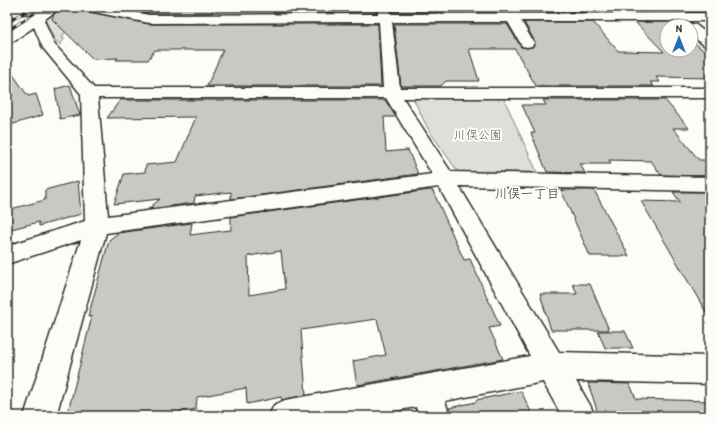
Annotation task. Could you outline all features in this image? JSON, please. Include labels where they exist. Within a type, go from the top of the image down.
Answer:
[{"type":"street","points":[[7,13],[34,11],[55,7]]},
{"type":"street","points":[[89,7],[149,19],[384,12],[512,18],[659,18]]},
{"type":"street","points":[[666,7],[678,18],[710,17]]},
{"type":"street","points":[[7,38],[34,11]]},
{"type":"street","points":[[34,11],[48,45],[89,93],[97,226],[40,416]]},
{"type":"street","points":[[384,12],[392,94],[445,179],[579,416]]},
{"type":"street","points":[[512,18],[527,43]]},
{"type":"street","points":[[699,34],[710,43]]},
{"type":"street","points":[[89,93],[710,93]]},
{"type":"street","points":[[7,255],[97,226],[445,179],[710,184]]},
{"type":"street","points":[[285,416],[430,403],[552,366],[710,370]]},
{"type":"green space","points":[[83,9],[61,38],[65,38],[60,45],[55,40],[43,16],[50,12]]},
{"type":"green space","name":"川俣公園","points":[[500,97],[504,99],[537,172],[458,172],[428,129],[414,100],[417,98]]},
{"type":"building","points":[[62,7],[80,7],[85,11],[149,24],[378,24],[381,86],[207,86],[223,50],[155,50],[148,60],[116,60],[118,58],[93,59],[52,19],[54,14]]},
{"type":"building","points":[[135,7],[215,7],[212,13],[149,14],[132,10]]},
{"type":"building","points":[[275,7],[376,7],[376,13],[273,13]]},
{"type":"building","points":[[392,7],[439,7],[441,12],[392,12]]},
{"type":"building","points":[[496,7],[579,7],[583,12],[499,12]]},
{"type":"building","points":[[619,7],[653,7],[658,12],[624,12]]},
{"type":"building","points":[[524,22],[593,22],[618,51],[659,52],[659,58],[699,58],[699,47],[703,50],[710,50],[710,78],[656,77],[660,82],[650,82],[654,86],[536,86],[515,49],[469,49],[479,81],[446,81],[441,86],[401,86],[394,24],[507,24],[521,47],[532,47],[535,42]]},
{"type":"building","points":[[635,22],[659,22],[659,47]]},
{"type":"building","points":[[7,66],[28,96],[36,94],[43,115],[7,126]]},
{"type":"building","points":[[70,85],[80,115],[60,119],[55,89]]},
{"type":"building","points":[[120,100],[385,100],[396,117],[384,117],[386,152],[408,150],[418,174],[231,199],[231,192],[195,196],[194,203],[148,209],[160,199],[114,204],[124,174],[145,172],[146,165],[177,162],[196,117],[107,118]]},
{"type":"building","points":[[543,100],[665,100],[689,128],[673,128],[699,160],[710,160],[710,176],[661,175],[651,161],[609,160],[611,164],[580,164],[585,173],[547,172],[531,133],[535,133],[522,105],[546,105]]},
{"type":"building","points":[[78,181],[81,214],[39,226],[39,222],[7,230],[7,210],[45,200],[45,190]]},
{"type":"building","points":[[430,190],[433,191],[464,260],[470,259],[500,326],[489,328],[503,359],[357,385],[353,361],[386,355],[377,319],[301,330],[306,395],[282,400],[281,397],[247,404],[246,388],[197,397],[196,409],[159,416],[111,416],[112,412],[89,416],[67,416],[92,316],[88,317],[109,240],[118,233],[192,223],[190,235],[231,230],[231,217]],"holes":[[[281,251],[285,289],[249,295],[248,256]]]},
{"type":"building","points":[[561,190],[594,190],[629,256],[590,256]]},
{"type":"building","points":[[673,192],[710,192],[710,319],[641,201],[680,202]]},
{"type":"building","points":[[573,284],[590,284],[609,330],[551,330],[540,294],[577,294]]},
{"type":"building","points":[[598,331],[625,331],[633,348],[605,348]]},
{"type":"building","points":[[588,383],[630,384],[636,399],[710,401],[710,416],[599,416]]},
{"type":"building","points":[[521,391],[533,416],[451,416],[449,408],[476,402],[476,400]]},
{"type":"railway","points":[[7,23],[32,7]]},
{"type":"railway","points":[[7,31],[44,7]]},
{"type":"district","name":"川俣一丁目","points":[[527,193]]}]
